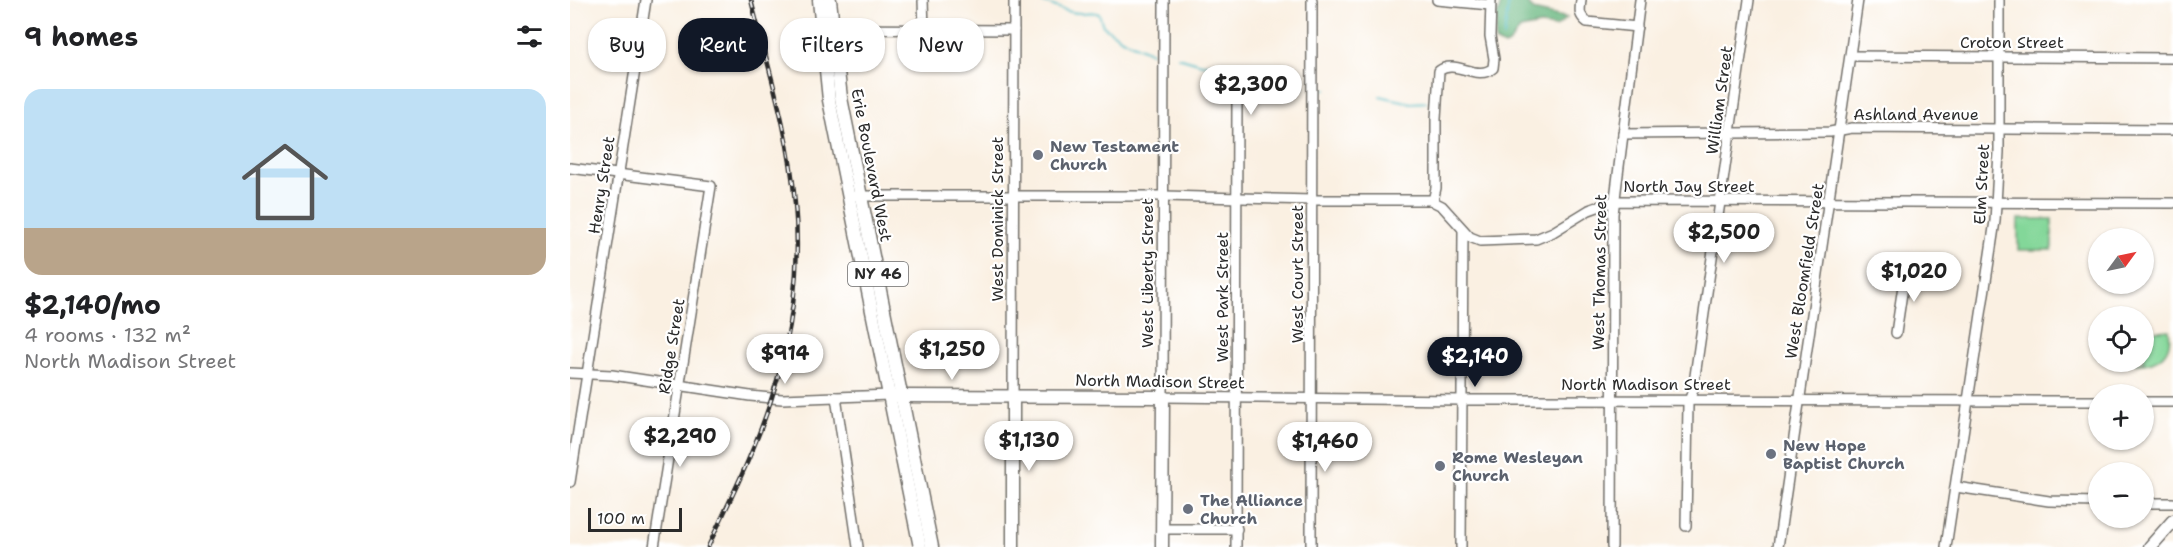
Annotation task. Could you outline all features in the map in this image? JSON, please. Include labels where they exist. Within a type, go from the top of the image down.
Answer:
[{"type":"main road","name":"Erie Boulevard West","points":[[819,0],[824,18]]},
{"type":"main road","name":"Erie Boulevard West","points":[[828,18],[830,0]]},
{"type":"main road","name":"Erie Boulevard West","points":[[836,72],[856,196],[896,396],[920,547]]},
{"type":"main road","name":"Erie Boulevard West","points":[[896,396],[910,446],[932,547]]},
{"type":"main road","name":"North Madison Street","points":[[896,396],[1162,397]]},
{"type":"main road","name":"West Dominick Street","points":[[1013,396],[1013,547]]},
{"type":"main road","name":"West Liberty Street","points":[[1162,397],[1162,547]]},
{"type":"main road","points":[[2150,547],[2173,520]]},
{"type":"street","name":"Henry Street","points":[[570,482],[646,0]]},
{"type":"street","points":[[923,0],[924,18]]},
{"type":"street","name":"West Dominick Street","points":[[1013,396],[1014,0]]},
{"type":"street","name":"West Liberty Street","points":[[1162,397],[1164,0]]},
{"type":"street","name":"West Court Street","points":[[1311,547],[1312,0]]},
{"type":"street","points":[[856,196],[1164,196],[1434,201],[1439,71],[1450,66],[1486,73],[1493,68],[1494,59],[1490,36],[1491,3],[1437,0]]},
{"type":"street","points":[[1581,0],[1579,13],[1587,22],[1637,27]]},
{"type":"street","name":"West Thomas Street","points":[[1611,547],[1614,201],[1640,0]]},
{"type":"street","name":"William Street","points":[[1686,526],[1687,413],[1693,390],[1749,0]]},
{"type":"street","name":"West Bloomfield Street","points":[[1778,547],[1858,0]]},
{"type":"street","name":"Elm Street","points":[[1946,547],[1997,201],[1999,0]]},
{"type":"street","points":[[984,30],[1014,30]]},
{"type":"street","name":"Croton Street","points":[[1851,56],[2173,58]]},
{"type":"street","name":"West Park Street","points":[[1236,547],[1237,82]]},
{"type":"street","name":"Ashland Avenue","points":[[1623,134],[1830,132],[1852,128],[2173,130]]},
{"type":"street","points":[[570,168],[618,175]]},
{"type":"street","name":"Ridge Street","points":[[618,175],[711,186],[654,547]]},
{"type":"street","name":"North Jay Street","points":[[1434,201],[1442,206],[1470,237],[1480,241],[1536,239],[1553,232],[1589,210],[1614,201],[2173,203]]},
{"type":"street","points":[[1461,547],[1464,230]]},
{"type":"street","points":[[1896,333],[1903,286],[1902,270]]},
{"type":"street","points":[[570,373],[612,375],[782,399],[896,396]]},
{"type":"street","points":[[836,397],[858,547]]},
{"type":"street","name":"North Madison Street","points":[[1162,397],[2088,402]]},
{"type":"street","points":[[2154,402],[2173,402]]},
{"type":"street","points":[[1956,487],[2049,501],[2088,502]]},
{"type":"street","points":[[2154,503],[2173,503]]},
{"type":"street","points":[[1162,529],[1237,529]]},
{"type":"green space","points":[[1502,0],[1526,0],[1533,10],[1567,18],[1556,27],[1540,25],[1520,29],[1509,44],[1504,46],[1495,41],[1497,16]]},
{"type":"green space","points":[[2018,219],[2052,219],[2052,250],[2018,250]]},
{"type":"green space","points":[[2169,330],[2170,338],[2166,352],[2154,361],[2154,331]]},
{"type":"waterway","points":[[1035,0],[1072,12],[1099,14],[1103,26],[1122,39],[1152,53]]},
{"type":"waterway","points":[[1504,37],[1509,0]]},
{"type":"waterway","points":[[1178,57],[1202,64],[1249,66],[1303,88]]},
{"type":"waterway","points":[[1380,96],[1411,103],[1427,102]]},
{"type":"railway","points":[[708,547],[766,416],[785,350],[796,277],[797,228],[788,152],[778,101],[751,0]]},
{"type":"place","name":"New Testament Church","points":[[1038,155]]},
{"type":"place","name":"New Hope Baptist Church","points":[[1771,454]]},
{"type":"place","name":"Rome Wesleyan Church","points":[[1440,466]]},
{"type":"place","name":"The Alliance Church","points":[[1188,509]]}]
